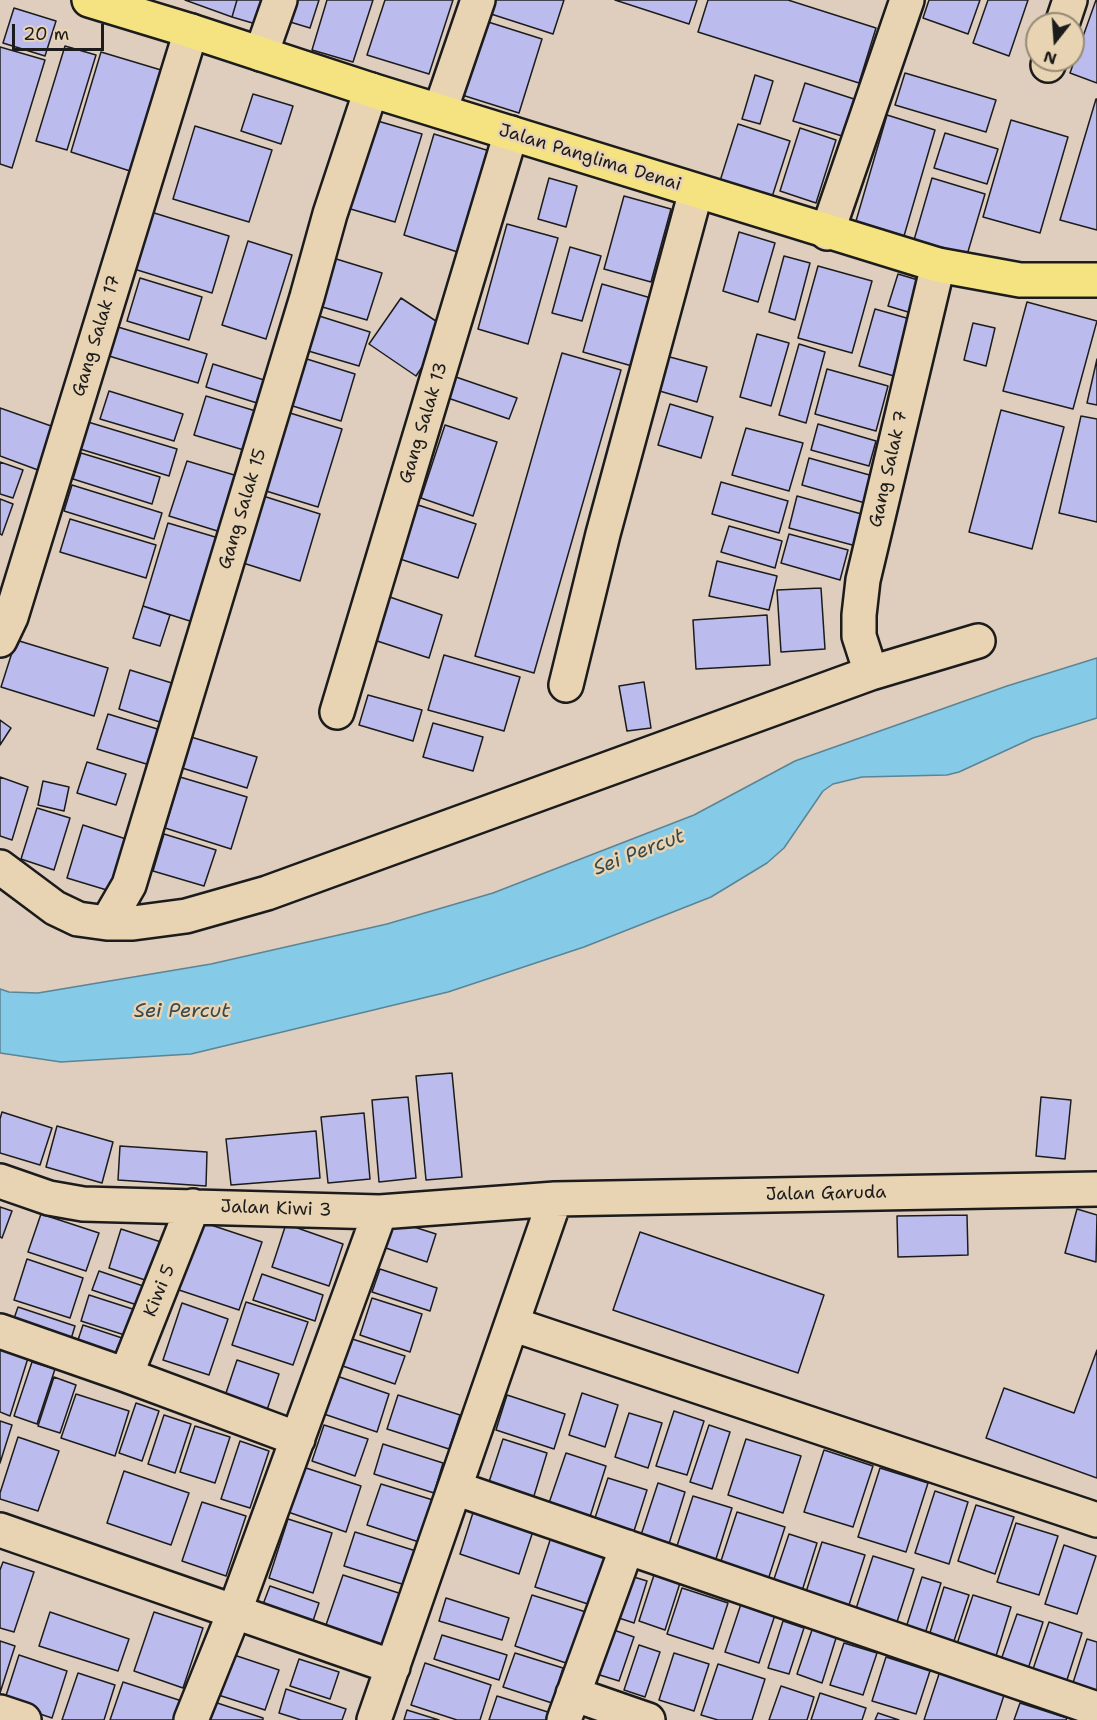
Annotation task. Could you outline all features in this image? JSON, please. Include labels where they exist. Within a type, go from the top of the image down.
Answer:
[{"type":"main road","name":"Jalan Panglima Denai","points":[[89,0],[149,8],[191,31],[371,90],[938,266],[1020,280],[1097,280]]},
{"type":"street","points":[[261,54],[280,0]]},
{"type":"street","points":[[440,111],[478,0]]},
{"type":"street","points":[[827,233],[907,0]]},
{"type":"street","name":"Gang Salak 17","points":[[0,640],[14,605],[191,31]]},
{"type":"street","name":"Gang Salak 15","points":[[107,923],[129,885],[330,214],[371,90]]},
{"type":"street","name":"Gang Salak 13","points":[[337,712],[511,134]]},
{"type":"street","points":[[566,685],[603,534],[696,191]]},
{"type":"street","name":"Gang Salak 7","points":[[871,673],[859,636],[863,580],[938,266]]},
{"type":"street","points":[[0,867],[55,908],[78,919],[107,923],[133,923],[186,916],[267,893],[871,673],[978,641]]},
{"type":"street","name":"Jalan Kiwi 3","points":[[0,1181],[50,1198],[83,1204],[380,1212],[555,1199]]},
{"type":"street","name":"Jalan Garuda","points":[[555,1199],[1097,1189]]},
{"type":"street","points":[[374,1720],[555,1199]]},
{"type":"street","name":"Kiwi 5","points":[[126,1375],[193,1206]]},
{"type":"street","points":[[191,1720],[234,1613],[380,1212]]},
{"type":"street","points":[[512,1324],[1097,1520]]},
{"type":"street","points":[[0,1331],[298,1439]]},
{"type":"street","points":[[455,1488],[1097,1709]]},
{"type":"street","points":[[0,1530],[393,1667]]},
{"type":"street","points":[[627,1547],[569,1707],[648,1720]]},
{"type":"water","name":"Sei Percut","points":[[1097,658],[1097,718],[1033,738],[959,772],[947,775],[862,777],[833,784],[823,791],[784,848],[767,863],[711,897],[584,947],[448,992],[191,1054],[61,1062],[0,1053],[0,989],[9,992],[38,993],[211,964],[387,924],[493,893],[694,815],[795,761],[1007,686]]},
{"type":"building","points":[[185,0],[237,0],[232,17]]},
{"type":"building","points":[[237,0],[275,0],[266,27],[232,17]]},
{"type":"building","points":[[283,0],[319,0],[310,28],[277,18]]},
{"type":"building","points":[[327,0],[373,0],[353,62],[312,50]]},
{"type":"building","points":[[385,0],[453,0],[429,74],[367,55]]},
{"type":"building","points":[[495,0],[564,0],[553,34],[491,14]]},
{"type":"building","points":[[615,0],[697,0],[689,24]]},
{"type":"building","points":[[708,0],[788,0],[876,28],[859,83],[698,32]]},
{"type":"building","points":[[929,0],[980,0],[968,34],[923,18]]},
{"type":"building","points":[[988,0],[1028,0],[1009,56],[973,43]]},
{"type":"building","points":[[1097,0],[1097,83],[1070,73],[1085,72],[1085,31]]},
{"type":"building","points":[[14,8],[56,21],[45,56],[3,43]]},
{"type":"building","points":[[485,21],[542,39],[519,113],[462,95]]},
{"type":"building","points":[[65,46],[96,55],[67,150],[36,141]]},
{"type":"building","points":[[0,47],[45,60],[12,168],[0,164]]},
{"type":"building","points":[[101,52],[161,70],[130,171],[71,152]]},
{"type":"building","points":[[905,73],[996,100],[986,132],[895,105]]},
{"type":"building","points":[[755,75],[773,81],[760,124],[742,119]]},
{"type":"building","points":[[805,83],[854,99],[842,136],[793,121]]},
{"type":"building","points":[[253,94],[293,106],[281,144],[241,131]]},
{"type":"building","points":[[1097,99],[1097,230],[1060,220]]},
{"type":"building","points":[[887,115],[935,130],[904,236],[856,221]]},
{"type":"building","points":[[364,117],[422,134],[395,222],[337,205]]},
{"type":"building","points":[[1011,120],[1068,137],[1040,233],[983,217]]},
{"type":"building","points":[[738,124],[790,141],[772,197],[720,181]]},
{"type":"building","points":[[195,126],[272,150],[249,222],[173,199]]},
{"type":"building","points":[[800,128],[836,140],[816,203],[780,191]]},
{"type":"building","points":[[945,133],[998,149],[987,184],[934,168]]},
{"type":"building","points":[[434,134],[496,153],[464,254],[404,235]]},
{"type":"building","points":[[549,178],[577,186],[566,227],[538,219]]},
{"type":"building","points":[[932,178],[985,194],[967,255],[914,240]]},
{"type":"building","points":[[624,196],[671,209],[651,282],[604,269]]},
{"type":"building","points":[[151,212],[229,236],[212,293],[134,269]]},
{"type":"building","points":[[507,224],[558,238],[528,344],[478,329]]},
{"type":"building","points":[[739,232],[775,243],[758,302],[723,291]]},
{"type":"building","points":[[248,241],[292,255],[266,339],[222,325]]},
{"type":"building","points":[[570,247],[601,256],[582,321],[552,313]]},
{"type":"building","points":[[784,256],[810,263],[795,320],[769,312]]},
{"type":"building","points":[[333,258],[382,273],[367,320],[319,306]]},
{"type":"building","points":[[818,266],[872,281],[852,353],[798,338]]},
{"type":"building","points":[[898,274],[928,283],[918,315],[888,306]]},
{"type":"building","points":[[140,278],[202,297],[189,340],[127,321]]},
{"type":"building","points":[[602,284],[651,298],[632,366],[583,352]]},
{"type":"building","points":[[401,298],[448,329],[416,376],[369,344]]},
{"type":"building","points":[[1027,302],[1097,321],[1073,409],[1003,391]]},
{"type":"building","points":[[875,309],[910,319],[894,376],[859,366]]},
{"type":"building","points":[[316,315],[370,332],[359,366],[305,350]]},
{"type":"building","points":[[973,323],[995,328],[986,366],[964,360]]},
{"type":"building","points":[[118,327],[207,354],[198,383],[109,356]]},
{"type":"building","points":[[757,334],[789,343],[771,406],[740,397]]},
{"type":"building","points":[[799,344],[825,352],[806,423],[779,415]]},
{"type":"building","points":[[562,353],[621,370],[534,673],[475,656]]},
{"type":"building","points":[[655,353],[707,367],[697,402],[646,387]]},
{"type":"building","points":[[294,355],[355,374],[341,421],[280,402]]},
{"type":"building","points":[[1097,359],[1097,405],[1087,403]]},
{"type":"building","points":[[213,364],[264,380],[257,403],[206,387]]},
{"type":"building","points":[[827,369],[888,386],[876,431],[815,414]]},
{"type":"building","points":[[453,376],[517,398],[509,419],[445,397]]},
{"type":"building","points":[[109,391],[183,414],[174,441],[100,419]]},
{"type":"building","points":[[206,396],[259,412],[247,451],[194,435]]},
{"type":"building","points":[[670,404],[713,417],[701,458],[658,445]]},
{"type":"building","points":[[0,408],[54,427],[38,470],[0,456]]},
{"type":"building","points":[[1001,410],[1064,427],[1032,549],[969,532]]},
{"type":"building","points":[[290,413],[342,429],[318,507],[266,491]]},
{"type":"building","points":[[1081,416],[1097,419],[1097,522],[1059,513]]},
{"type":"building","points":[[88,422],[177,449],[169,476],[80,449]]},
{"type":"building","points":[[818,424],[876,441],[869,466],[811,450]]},
{"type":"building","points":[[445,425],[497,442],[473,516],[421,498]]},
{"type":"building","points":[[746,428],[803,443],[789,491],[732,475]]},
{"type":"building","points":[[81,453],[160,477],[152,504],[73,479]]},
{"type":"building","points":[[809,458],[873,476],[865,503],[802,485]]},
{"type":"building","points":[[187,461],[241,477],[224,533],[169,516]]},
{"type":"building","points":[[0,462],[23,470],[13,498],[0,494]]},
{"type":"building","points":[[721,482],[788,501],[779,533],[712,514]]},
{"type":"building","points":[[72,485],[162,513],[154,539],[64,511]]},
{"type":"building","points":[[263,496],[320,514],[300,581],[243,563]]},
{"type":"building","points":[[797,496],[865,515],[856,546],[789,528]]},
{"type":"building","points":[[0,499],[13,504],[2,535],[0,534]]},
{"type":"building","points":[[418,505],[476,524],[458,578],[400,559]]},
{"type":"building","points":[[70,519],[156,545],[146,578],[60,552]]},
{"type":"building","points":[[168,523],[222,539],[196,623],[143,606]]},
{"type":"building","points":[[729,526],[782,541],[775,568],[721,552]]},
{"type":"building","points":[[789,534],[848,550],[840,580],[781,563]]},
{"type":"building","points":[[717,561],[777,576],[769,610],[709,596]]},
{"type":"building","points":[[821,588],[825,649],[781,652],[777,590]]},
{"type":"building","points":[[384,595],[442,615],[429,658],[371,639]]},
{"type":"building","points":[[143,606],[170,615],[160,646],[133,638]]},
{"type":"building","points":[[767,615],[770,665],[696,669],[693,620]]},
{"type":"building","points":[[16,640],[108,668],[94,716],[1,687]]},
{"type":"building","points":[[444,655],[520,677],[504,731],[428,710]]},
{"type":"building","points":[[130,670],[175,684],[163,723],[119,709]]},
{"type":"building","points":[[644,682],[651,728],[627,731],[619,686]]},
{"type":"building","points":[[368,695],[422,710],[413,741],[359,725]]},
{"type":"building","points":[[108,714],[164,731],[153,766],[97,749]]},
{"type":"building","points":[[0,720],[11,728],[0,745]]},
{"type":"building","points":[[433,723],[483,737],[473,771],[423,757]]},
{"type":"building","points":[[191,737],[257,757],[247,788],[182,768]]},
{"type":"building","points":[[87,762],[126,774],[116,805],[77,793]]},
{"type":"building","points":[[0,777],[28,787],[12,840],[0,836]]},
{"type":"building","points":[[180,777],[247,797],[231,849],[165,828]]},
{"type":"building","points":[[43,781],[69,787],[64,811],[38,805]]},
{"type":"building","points":[[37,808],[70,818],[54,870],[21,859]]},
{"type":"building","points":[[83,825],[126,839],[110,891],[67,878]]},
{"type":"building","points":[[164,834],[216,850],[204,886],[153,871]]},
{"type":"building","points":[[452,1073],[462,1177],[426,1180],[416,1076]]},
{"type":"building","points":[[408,1097],[416,1178],[379,1182],[372,1100]]},
{"type":"building","points":[[1041,1097],[1071,1100],[1065,1159],[1036,1156]]},
{"type":"building","points":[[2,1112],[52,1128],[40,1165],[0,1153]]},
{"type":"building","points":[[364,1113],[370,1179],[328,1183],[321,1117]]},
{"type":"building","points":[[57,1126],[113,1142],[102,1183],[46,1167]]},
{"type":"building","points":[[316,1131],[320,1178],[231,1185],[226,1139]]},
{"type":"building","points":[[120,1146],[207,1152],[206,1186],[118,1180]]},
{"type":"building","points":[[0,1207],[12,1211],[2,1238],[0,1237]]},
{"type":"building","points":[[1077,1209],[1097,1215],[1096,1262],[1065,1253]]},
{"type":"building","points":[[41,1214],[99,1233],[86,1271],[28,1252]]},
{"type":"building","points":[[967,1215],[968,1255],[898,1257],[897,1216]]},
{"type":"building","points":[[389,1219],[436,1234],[427,1262],[380,1246]]},
{"type":"building","points":[[199,1221],[262,1242],[239,1310],[176,1289]]},
{"type":"building","points":[[286,1224],[343,1244],[329,1286],[272,1267]]},
{"type":"building","points":[[121,1229],[164,1243],[151,1282],[109,1268]]},
{"type":"building","points":[[640,1232],[824,1295],[798,1373],[613,1310]]},
{"type":"building","points":[[27,1259],[83,1278],[70,1318],[14,1300]]},
{"type":"building","points":[[380,1269],[437,1288],[430,1311],[372,1292]]},
{"type":"building","points":[[99,1271],[149,1288],[143,1307],[92,1290]]},
{"type":"building","points":[[262,1274],[323,1295],[315,1321],[253,1300]]},
{"type":"building","points":[[89,1295],[145,1313],[137,1339],[81,1321]]},
{"type":"building","points":[[372,1298],[422,1314],[410,1352],[360,1335]]},
{"type":"building","points":[[246,1302],[308,1322],[293,1365],[232,1345]]},
{"type":"building","points":[[182,1303],[228,1319],[209,1375],[163,1360]]},
{"type":"building","points":[[18,1307],[75,1326],[67,1352],[9,1333]]},
{"type":"building","points":[[83,1325],[131,1341],[122,1367],[74,1352]]},
{"type":"building","points":[[343,1336],[405,1356],[395,1384],[334,1363]]},
{"type":"building","points":[[0,1349],[28,1358],[10,1416],[0,1412]]},
{"type":"building","points":[[1097,1350],[1097,1478],[986,1438],[1004,1388],[1074,1413]]},
{"type":"building","points":[[237,1360],[279,1374],[265,1416],[223,1402]]},
{"type":"building","points":[[32,1362],[55,1369],[37,1424],[14,1416]]},
{"type":"building","points":[[331,1374],[389,1394],[377,1432],[318,1412]]},
{"type":"building","points":[[54,1377],[76,1385],[60,1433],[38,1426]]},
{"type":"building","points":[[582,1393],[618,1405],[605,1447],[569,1435]]},
{"type":"building","points":[[76,1394],[129,1411],[115,1456],[61,1438]]},
{"type":"building","points":[[398,1395],[460,1415],[449,1449],[387,1429]]},
{"type":"building","points":[[507,1395],[565,1414],[554,1449],[496,1430]]},
{"type":"building","points":[[136,1403],[159,1411],[142,1461],[119,1453]]},
{"type":"building","points":[[674,1411],[704,1421],[687,1475],[656,1466]]},
{"type":"building","points":[[629,1413],[662,1423],[648,1468],[615,1457]]},
{"type":"building","points":[[164,1415],[191,1424],[175,1473],[148,1464]]},
{"type":"building","points":[[0,1421],[12,1425],[0,1463]]},
{"type":"building","points":[[324,1425],[368,1439],[355,1476],[312,1461]]},
{"type":"building","points":[[709,1425],[730,1432],[712,1489],[690,1482]]},
{"type":"building","points":[[195,1426],[230,1437],[215,1483],[180,1472]]},
{"type":"building","points":[[18,1437],[59,1451],[38,1511],[0,1499]]},
{"type":"building","points":[[503,1439],[547,1453],[533,1499],[488,1485]]},
{"type":"building","points":[[746,1439],[801,1456],[783,1513],[728,1495]]},
{"type":"building","points":[[240,1441],[269,1451],[250,1508],[221,1499]]},
{"type":"building","points":[[383,1444],[443,1463],[434,1493],[374,1474]]},
{"type":"building","points":[[824,1450],[873,1466],[853,1527],[804,1512]]},
{"type":"building","points":[[566,1453],[606,1466],[589,1520],[548,1506]]},
{"type":"building","points":[[303,1467],[361,1486],[346,1532],[288,1512]]},
{"type":"building","points":[[880,1468],[928,1483],[906,1552],[858,1537]]},
{"type":"building","points":[[124,1471],[189,1493],[171,1545],[107,1523]]},
{"type":"building","points":[[608,1478],[647,1490],[634,1531],[595,1518]]},
{"type":"building","points":[[658,1483],[685,1492],[668,1547],[640,1538]]},
{"type":"building","points":[[381,1484],[433,1500],[419,1542],[367,1525]]},
{"type":"building","points":[[935,1491],[968,1502],[949,1564],[915,1553]]},
{"type":"building","points":[[693,1496],[732,1508],[715,1562],[676,1549]]},
{"type":"building","points":[[202,1502],[246,1516],[226,1576],[182,1561]]},
{"type":"building","points":[[476,1503],[536,1522],[519,1574],[460,1554]]},
{"type":"building","points":[[976,1505],[1014,1517],[995,1574],[958,1561]]},
{"type":"building","points":[[737,1512],[785,1527],[767,1583],[719,1567]]},
{"type":"building","points":[[288,1519],[332,1533],[313,1593],[269,1578]]},
{"type":"building","points":[[1016,1523],[1058,1536],[1039,1595],[997,1582]]},
{"type":"building","points":[[553,1531],[609,1549],[591,1605],[535,1587]]},
{"type":"building","points":[[355,1532],[416,1551],[405,1585],[344,1566]]},
{"type":"building","points":[[789,1534],[817,1543],[802,1591],[773,1582]]},
{"type":"building","points":[[822,1542],[865,1555],[849,1605],[806,1592]]},
{"type":"building","points":[[1064,1545],[1096,1556],[1077,1614],[1045,1604]]},
{"type":"building","points":[[873,1556],[914,1569],[895,1628],[854,1615]]},
{"type":"building","points":[[3,1562],[34,1572],[14,1632],[0,1628],[0,1570]]},
{"type":"building","points":[[624,1574],[647,1581],[634,1623],[610,1615]]},
{"type":"building","points":[[343,1575],[408,1596],[390,1649],[325,1628]]},
{"type":"building","points":[[654,1575],[680,1583],[665,1630],[639,1621]]},
{"type":"building","points":[[922,1577],[941,1583],[924,1637],[905,1631]]},
{"type":"building","points":[[270,1586],[319,1603],[312,1624],[262,1607]]},
{"type":"building","points":[[944,1587],[969,1595],[953,1644],[929,1636]]},
{"type":"building","points":[[682,1588],[728,1603],[713,1649],[667,1634]]},
{"type":"building","points":[[532,1595],[589,1613],[572,1665],[515,1646]]},
{"type":"building","points":[[973,1595],[1011,1607],[996,1656],[957,1644]]},
{"type":"building","points":[[446,1598],[509,1618],[502,1640],[439,1621]]},
{"type":"building","points":[[741,1604],[775,1615],[759,1663],[725,1652]]},
{"type":"building","points":[[50,1612],[129,1639],[118,1671],[39,1646]]},
{"type":"building","points":[[154,1612],[203,1628],[183,1688],[134,1671]]},
{"type":"building","points":[[1017,1614],[1043,1622],[1028,1669],[1001,1660]]},
{"type":"building","points":[[783,1621],[804,1628],[789,1674],[768,1668]]},
{"type":"building","points":[[1049,1622],[1082,1633],[1065,1686],[1031,1675]]},
{"type":"building","points":[[602,1626],[634,1637],[619,1681],[587,1671]]},
{"type":"building","points":[[813,1627],[837,1635],[822,1683],[797,1674]]},
{"type":"building","points":[[442,1635],[507,1655],[499,1680],[434,1659]]},
{"type":"building","points":[[1087,1639],[1097,1642],[1097,1694],[1072,1686]]},
{"type":"building","points":[[0,1641],[15,1646],[0,1693]]},
{"type":"building","points":[[844,1643],[877,1653],[863,1695],[830,1685]]},
{"type":"building","points":[[639,1645],[660,1652],[645,1697],[624,1690]]},
{"type":"building","points":[[222,1651],[279,1670],[265,1710],[209,1692]]},
{"type":"building","points":[[515,1653],[563,1668],[552,1703],[503,1687]]},
{"type":"building","points":[[674,1653],[709,1664],[694,1711],[659,1700]]},
{"type":"building","points":[[19,1655],[67,1671],[52,1718],[4,1702]]},
{"type":"building","points":[[886,1657],[930,1671],[916,1714],[872,1701]]},
{"type":"building","points":[[299,1659],[339,1672],[330,1699],[290,1686]]},
{"type":"building","points":[[425,1663],[491,1685],[480,1720],[457,1720],[411,1705]]},
{"type":"building","points":[[718,1664],[765,1679],[752,1720],[718,1720],[701,1715]]},
{"type":"building","points":[[940,1671],[1005,1692],[996,1720],[924,1720]]},
{"type":"building","points":[[78,1673],[115,1685],[104,1720],[62,1720]]},
{"type":"building","points":[[123,1682],[185,1702],[179,1720],[110,1720]]},
{"type":"building","points":[[781,1686],[814,1697],[807,1720],[769,1720]]},
{"type":"building","points":[[286,1689],[346,1709],[342,1720],[301,1720],[279,1713]]},
{"type":"building","points":[[820,1693],[866,1708],[862,1720],[811,1720]]},
{"type":"building","points":[[497,1696],[551,1713],[548,1720],[489,1720]]},
{"type":"building","points":[[205,1699],[263,1718],[263,1720],[198,1720]]},
{"type":"building","points":[[1020,1703],[1067,1718],[1066,1720],[1014,1720]]},
{"type":"building","points":[[407,1710],[439,1720],[404,1720]]},
{"type":"building","points":[[878,1713],[899,1720],[875,1720]]}]
